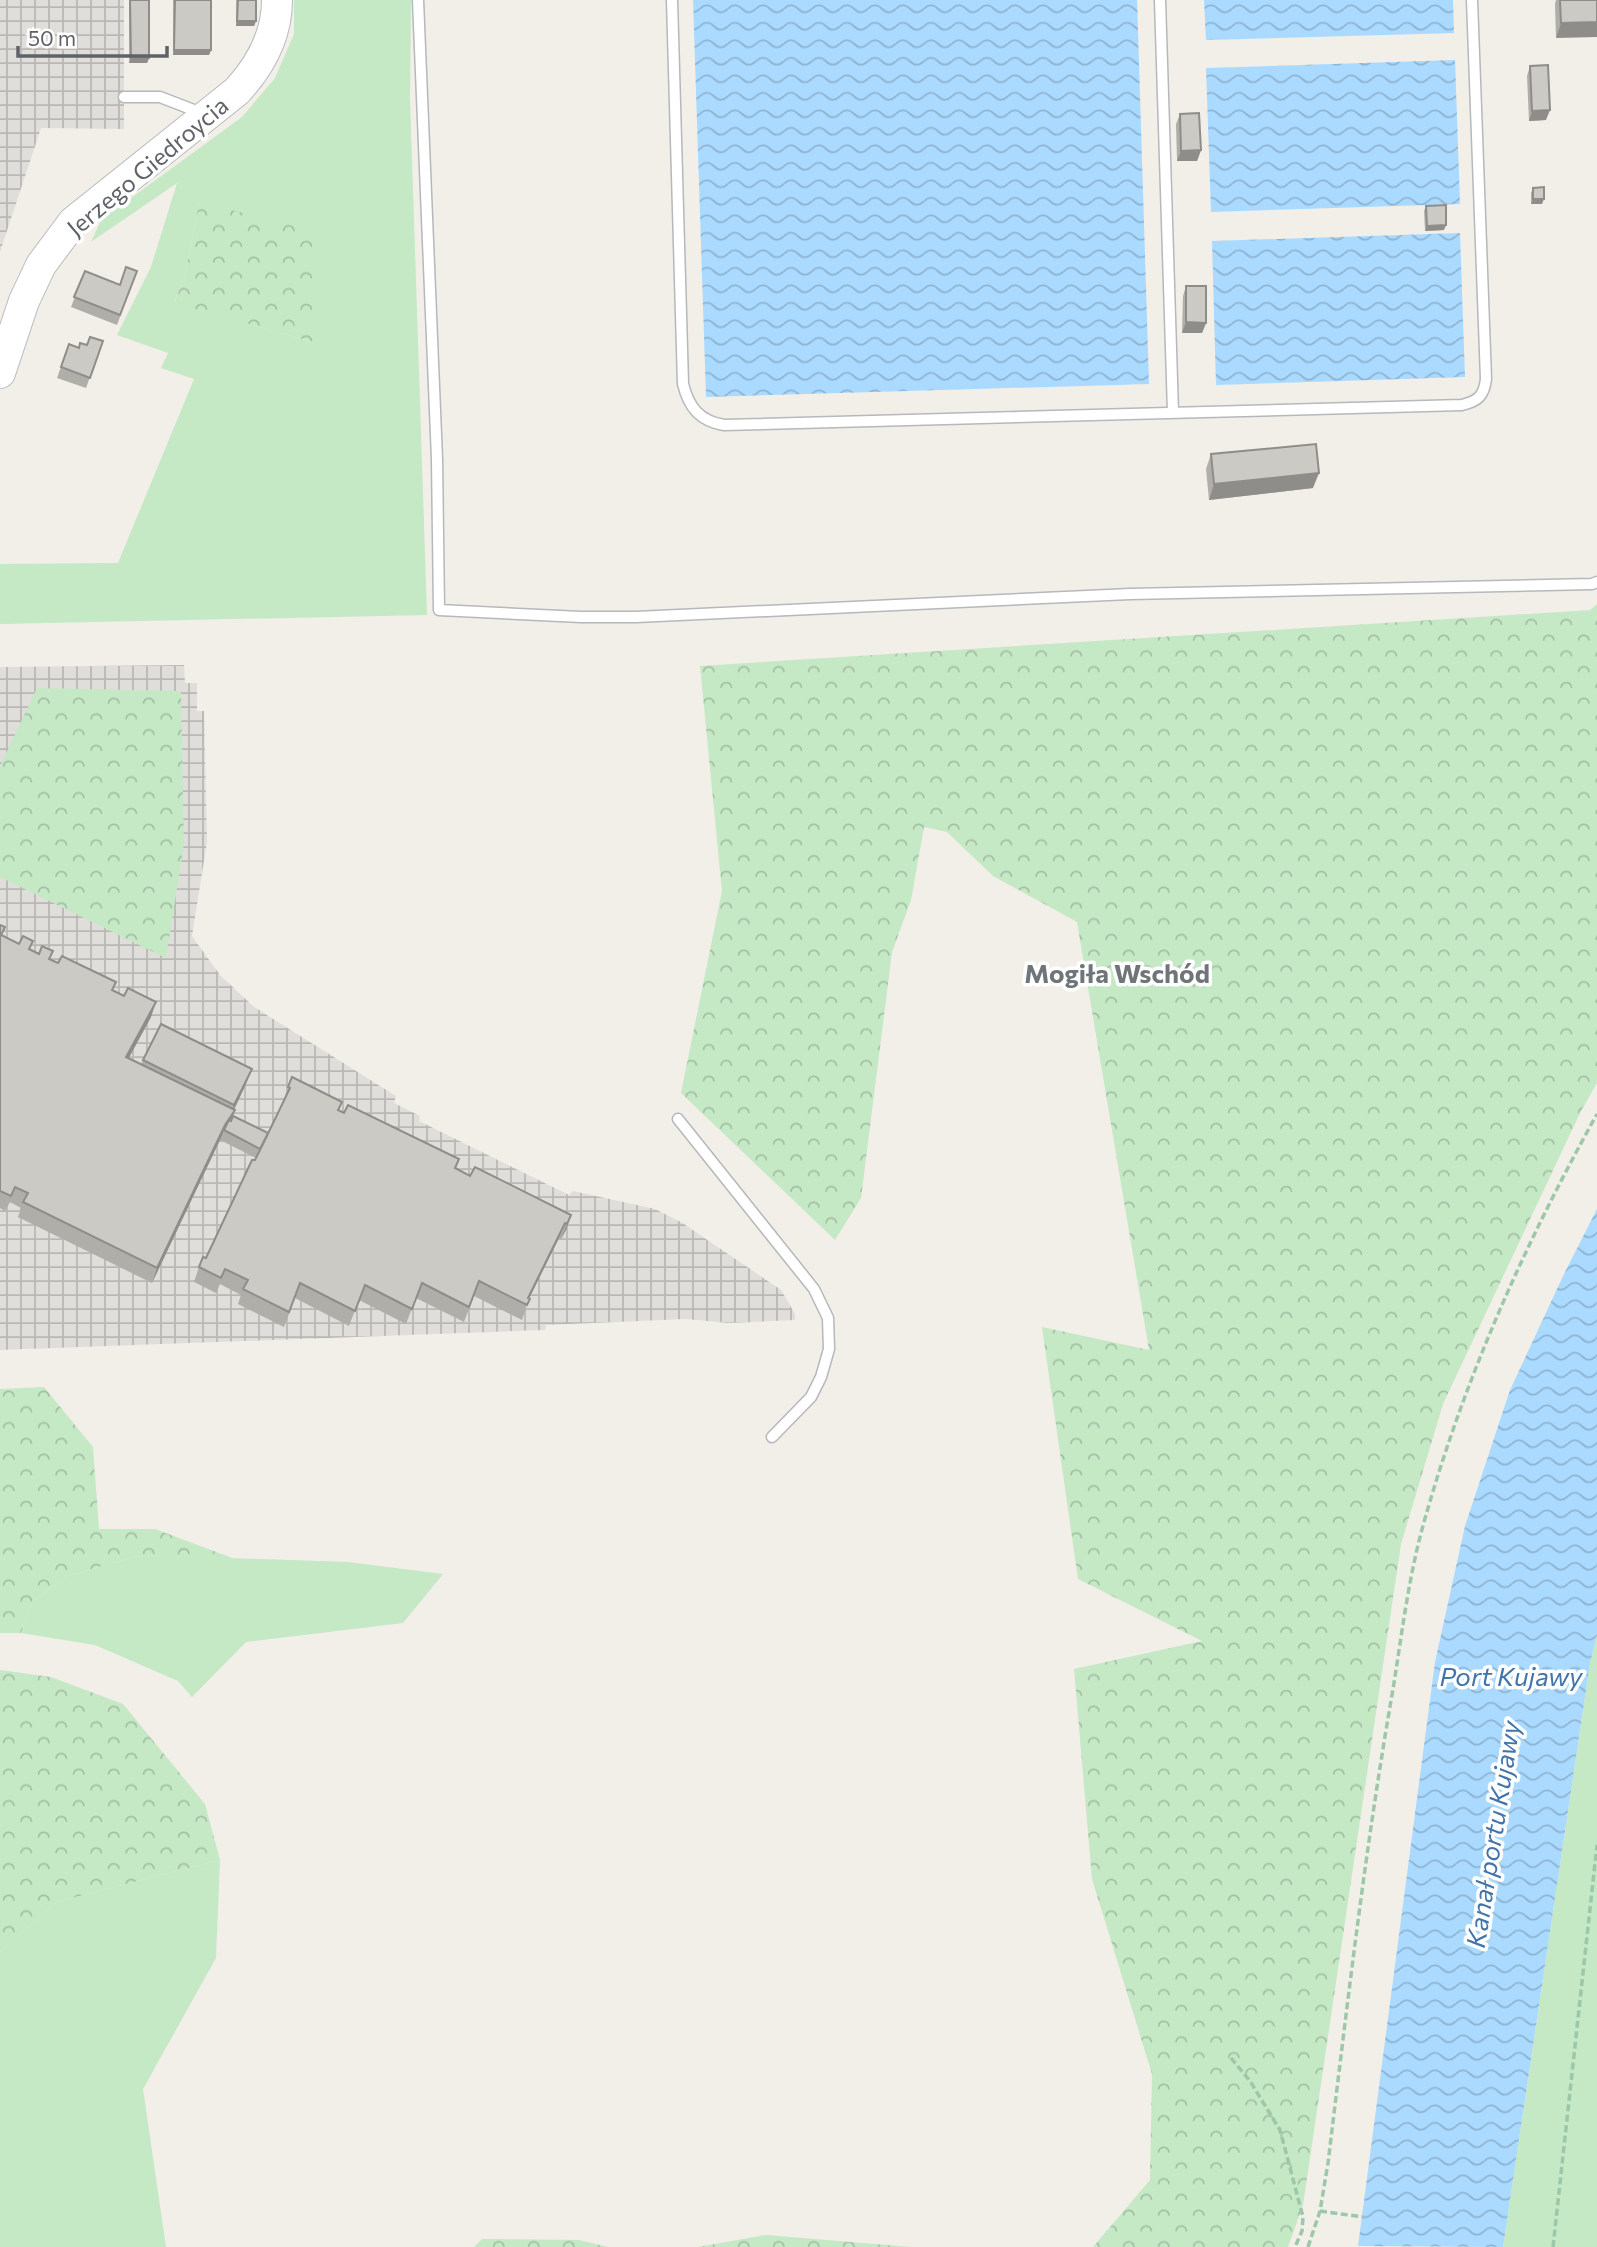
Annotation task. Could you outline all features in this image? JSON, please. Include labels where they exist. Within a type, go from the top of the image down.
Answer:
[{"type":"street","name":"Jerzego Giedroycia","points":[[0,373],[41,265],[73,222],[237,91],[259,65],[272,35],[277,0]]},
{"type":"lane","points":[[418,0],[436,459],[439,610],[636,617],[1130,594],[1578,585],[1597,582]]},
{"type":"lane","points":[[672,0],[682,367],[687,398],[701,418],[724,425],[1462,405],[1480,398],[1485,390],[1486,379],[1472,0]]},
{"type":"lane","points":[[1160,0],[1173,412]]},
{"type":"lane","points":[[124,97],[160,97],[207,115]]},
{"type":"lane","points":[[678,1119],[814,1289],[828,1318],[829,1349],[821,1377],[811,1397],[772,1437]]},
{"type":"path","points":[[1308,2247],[1320,2211],[1328,2163],[1372,1812],[1403,1631],[1407,1592],[1421,1534],[1466,1390],[1513,1278],[1597,1114]]},
{"type":"path","points":[[1553,2247],[1597,1845]]},
{"type":"path","points":[[1231,2058],[1250,2081],[1280,2130],[1303,2217],[1302,2231],[1295,2247]]},
{"type":"path","points":[[1320,2211],[1363,2217]]},
{"type":"path","points":[[1302,2231],[1312,2236]]},
{"type":"shaded area","points":[[0,0],[124,0],[124,129],[41,128],[0,252]]},
{"type":"shaded area","points":[[184,665],[185,683],[197,683],[197,711],[204,711],[207,842],[192,936],[220,975],[254,1007],[396,1096],[394,1103],[420,1116],[419,1121],[569,1195],[573,1191],[655,1209],[681,1222],[781,1290],[795,1314],[795,1320],[728,1323],[686,1319],[546,1325],[545,1330],[0,1350],[0,667]]},
{"type":"green space","points":[[294,0],[411,0],[410,99],[427,615],[0,624],[0,564],[118,563],[194,379],[161,368],[168,353],[117,335],[151,267],[177,183],[91,242],[101,220],[242,117],[275,78],[294,34]],"holes":[[[199,202],[312,342],[174,302],[185,276]]]},
{"type":"green space","points":[[199,202],[312,230],[313,342],[174,303],[185,276]]},
{"type":"green space","points":[[1597,604],[1597,1083],[1580,1113],[1443,1404],[1401,1544],[1303,2205],[1288,2247],[1093,2247],[1150,2180],[1152,2074],[1092,1879],[1074,1669],[1202,1641],[1078,1579],[1042,1327],[1149,1350],[1077,922],[993,876],[947,832],[924,827],[911,900],[892,952],[861,1198],[835,1240],[681,1093],[722,891],[700,666],[1590,610]]},
{"type":"green space","points":[[37,688],[181,691],[184,844],[166,958],[0,877],[0,766]]},
{"type":"green space","points":[[44,1387],[93,1447],[99,1529],[155,1529],[235,1559],[140,1555],[68,1576],[32,1602],[21,1633],[0,1633],[0,1389]]},
{"type":"green space","points":[[140,1555],[348,1562],[443,1574],[403,1623],[246,1642],[192,1697],[178,1681],[95,1645],[21,1633],[32,1602],[68,1576]]},
{"type":"green space","points":[[1597,1635],[1597,2247],[1503,2247],[1590,1663]]},
{"type":"green space","points":[[0,1670],[51,1677],[123,1704],[205,1804],[220,1860],[56,1902],[0,1952]]},
{"type":"green space","points":[[220,1860],[216,1958],[143,2089],[166,2247],[0,2247],[0,1952],[56,1902]]},
{"type":"green space","points":[[766,2235],[911,2247],[698,2247]]},
{"type":"green space","points":[[482,2239],[579,2240],[608,2247],[474,2247]]},
{"type":"water","points":[[693,0],[1137,0],[1149,384],[706,397]]},
{"type":"water","points":[[1204,0],[1453,0],[1454,33],[1206,40]]},
{"type":"water","points":[[1455,60],[1460,204],[1211,212],[1206,68]]},
{"type":"water","points":[[1460,233],[1465,377],[1216,385],[1212,241]]},
{"type":"water","name":"Port Kujawy","points":[[1597,1209],[1597,1635],[1590,1663],[1503,2247],[1358,2246],[1435,1662],[1465,1526],[1510,1390]]},
{"type":"building","points":[[130,0],[149,0],[149,58],[131,58]]},
{"type":"building","points":[[175,0],[211,0],[211,50],[174,50]]},
{"type":"building","points":[[238,0],[256,0],[256,21],[237,21]]},
{"type":"building","points":[[1560,0],[1597,0],[1597,22],[1561,23]]},
{"type":"building","points":[[1548,65],[1550,110],[1532,111],[1530,66]]},
{"type":"building","points":[[1199,113],[1201,150],[1181,151],[1180,114]]},
{"type":"building","points":[[1544,187],[1544,199],[1533,199],[1533,188]]},
{"type":"building","points":[[1446,205],[1446,225],[1427,226],[1426,206]]},
{"type":"building","points":[[126,267],[137,271],[120,315],[74,297],[85,271],[120,285]]},
{"type":"building","points":[[1186,286],[1206,286],[1206,323],[1186,322]]},
{"type":"building","points":[[90,337],[103,341],[90,378],[61,367],[69,344],[79,348],[80,343],[87,345]]},
{"type":"building","points":[[1316,444],[1319,473],[1214,484],[1211,454]]},
{"type":"building","points":[[0,925],[5,927],[1,935],[19,944],[23,936],[33,941],[29,949],[39,954],[42,946],[53,951],[49,959],[58,963],[62,956],[116,982],[112,990],[124,996],[128,988],[156,1002],[126,1057],[235,1110],[225,1125],[157,1268],[23,1202],[28,1193],[15,1187],[11,1196],[0,1191]]},
{"type":"building","points":[[161,1024],[252,1069],[234,1105],[143,1060]]},
{"type":"building","points":[[292,1077],[342,1102],[338,1110],[344,1113],[348,1105],[459,1159],[455,1168],[470,1176],[475,1167],[571,1215],[528,1298],[530,1299],[527,1305],[479,1281],[469,1307],[422,1283],[412,1309],[365,1285],[355,1311],[300,1283],[289,1312],[243,1289],[248,1280],[225,1269],[221,1278],[199,1267],[203,1257],[206,1258],[252,1160],[255,1160],[262,1146],[290,1088],[288,1087]]},
{"type":"building","points":[[233,1116],[268,1133],[260,1149],[224,1130]]},
{"type":"district","name":"Mogiła Wschód","points":[[1117,972]]},
{"type":"water label","name":"Kanał portu Kujawy","points":[[1492,1834]]}]
